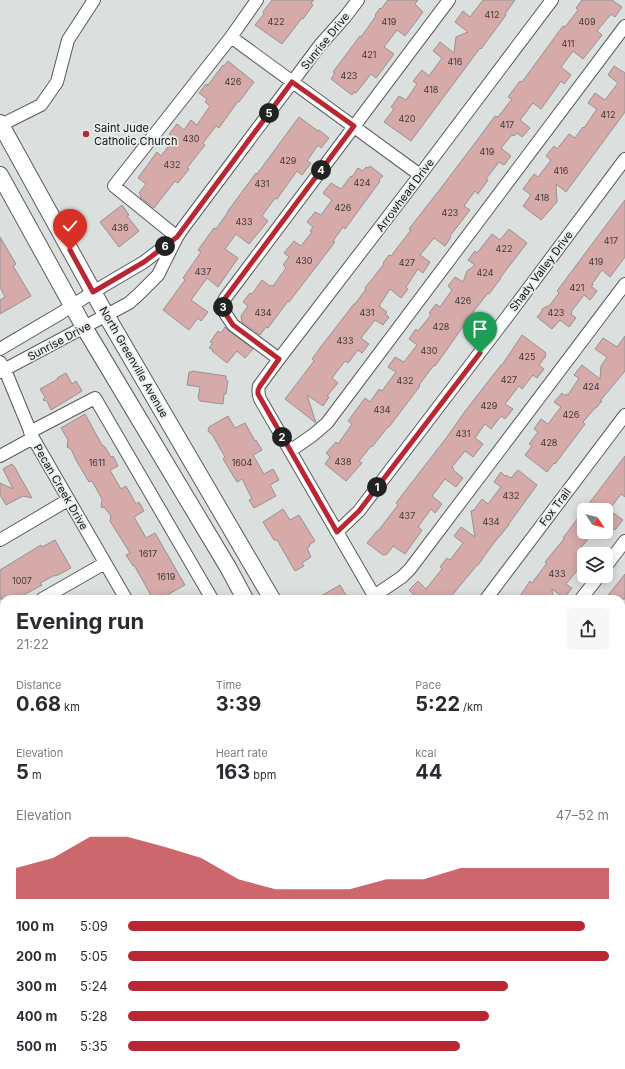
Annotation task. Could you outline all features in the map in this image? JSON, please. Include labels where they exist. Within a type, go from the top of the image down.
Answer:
[{"type":"main road","name":"North Greenville Avenue","points":[[0,124],[106,315],[270,595]]},
{"type":"main road","points":[[0,175],[84,327],[243,595]]},
{"type":"street","points":[[0,124],[41,105],[57,82],[68,40],[94,0]]},
{"type":"street","points":[[177,237],[114,186],[231,37],[258,0]]},
{"type":"street","name":"Sunrise Drive","points":[[2,368],[129,303],[158,275],[177,237],[320,45],[358,0]]},
{"type":"street","points":[[279,359],[233,325],[225,313],[222,304],[449,0]]},
{"type":"street","name":"Arrowhead Drive","points":[[290,451],[260,399],[258,390],[260,386],[552,0]]},
{"type":"street","points":[[374,595],[290,451],[327,423],[625,26]]},
{"type":"street","points":[[231,37],[420,175]]},
{"type":"street","name":"Shady Valley Drive","points":[[337,532],[359,511],[625,159]]},
{"type":"street","name":"Sunrise Drive","points":[[0,349],[61,314],[93,292],[144,262],[177,237]]},
{"type":"street","points":[[378,595],[402,577],[410,569],[625,284]]},
{"type":"street","name":"Pecan Creek Drive","points":[[2,368],[31,435],[124,595]]},
{"type":"street","points":[[0,456],[31,435],[95,398],[210,595]]},
{"type":"street","name":"Fox Trail","points":[[489,595],[625,415]]},
{"type":"street","points":[[0,540],[68,500]]},
{"type":"street","points":[[613,557],[625,541]]},
{"type":"street","points":[[49,595],[105,563]]},
{"type":"street","points":[[584,595],[594,583]]},
{"type":"building","points":[[272,0],[314,0],[311,3],[313,5],[303,19],[302,18],[282,44],[255,25],[264,14],[263,12]]},
{"type":"building","points":[[388,0],[418,0],[415,4],[423,12],[405,36],[397,30],[384,47],[394,54],[376,78],[371,74],[356,93],[354,92],[352,95],[331,79],[335,73],[333,72],[360,36],[361,37],[380,8],[381,9]]},
{"type":"building","points":[[483,0],[515,0],[481,49],[480,48],[411,141],[384,122],[394,109],[391,107],[399,96],[406,100],[417,84],[413,81],[422,70],[429,76],[442,58],[433,51],[440,42],[454,53],[456,37],[468,32],[455,22],[463,11],[470,17]]},
{"type":"building","points":[[582,0],[612,0],[622,7],[615,17],[611,14],[597,31],[602,35],[583,59],[573,51],[561,67],[571,75],[564,84],[561,81],[541,109],[533,103],[520,120],[530,128],[522,137],[517,133],[514,136],[512,135],[501,148],[511,156],[504,165],[499,162],[486,179],[488,180],[478,194],[475,191],[464,206],[470,210],[450,236],[451,237],[445,246],[434,238],[420,255],[430,262],[423,273],[418,269],[406,287],[408,289],[401,298],[390,289],[379,306],[387,312],[385,314],[389,317],[383,325],[375,320],[361,338],[369,344],[362,353],[358,350],[348,363],[345,361],[332,378],[338,383],[327,396],[329,397],[323,406],[307,395],[316,423],[285,399],[314,361],[312,359],[355,304],[389,255],[391,256],[411,230],[409,229],[495,116],[498,117],[512,99],[508,97],[520,81],[522,82],[563,26],[565,27],[578,10],[576,8]]},
{"type":"building","points":[[228,61],[254,82],[239,102],[238,101],[219,128],[216,126],[203,143],[205,145],[187,168],[189,169],[178,183],[175,181],[154,208],[140,197],[141,195],[139,193],[146,184],[138,178],[157,152],[161,156],[175,138],[169,134],[177,124],[184,130],[191,120],[197,125],[210,106],[205,102],[207,99],[199,93],[206,84],[208,85],[223,65],[224,66]]},
{"type":"building","points":[[614,66],[625,73],[625,112],[566,192],[556,184],[557,202],[541,220],[523,206],[531,195],[523,189],[534,174],[538,177],[551,160],[546,156],[554,146],[557,149],[569,134],[575,138],[583,127],[584,128],[597,109],[588,103],[595,93],[605,100],[618,83],[608,75]]},
{"type":"building","points":[[299,117],[329,138],[321,148],[318,145],[307,161],[311,163],[302,175],[297,171],[277,199],[275,198],[262,216],[268,221],[249,244],[236,234],[225,249],[238,258],[218,287],[207,278],[191,300],[208,312],[201,321],[198,318],[189,330],[163,310],[185,280],[183,278],[201,252],[198,250],[214,228],[216,229],[256,173],[257,174]]},
{"type":"building","points":[[370,166],[383,176],[379,180],[380,181],[345,229],[343,227],[333,241],[335,242],[268,328],[266,327],[260,335],[242,322],[241,316],[248,306],[243,302],[250,293],[252,294],[262,280],[270,286],[273,286],[286,268],[283,265],[289,257],[284,253],[294,241],[301,246],[312,232],[310,231],[313,227],[307,222],[315,212],[321,215],[332,200],[323,193],[331,183],[341,189],[358,168],[363,171],[366,167],[368,168]]},
{"type":"building","points":[[625,200],[625,257],[610,277],[602,270],[591,286],[597,291],[590,300],[584,295],[571,312],[571,314],[576,318],[569,327],[560,320],[552,329],[537,317],[542,309],[550,305],[559,293],[557,291]]},
{"type":"building","points":[[122,205],[129,215],[127,216],[139,231],[119,247],[100,222]]},
{"type":"building","points":[[509,229],[527,243],[489,294],[488,293],[473,312],[475,313],[467,321],[389,427],[359,461],[362,463],[346,481],[325,464],[330,457],[326,453],[336,442],[338,444],[352,424],[348,421],[365,398],[370,402],[379,389],[382,391],[396,372],[388,367],[395,357],[404,362],[417,345],[409,339],[416,329],[418,331],[431,315],[429,313],[436,304],[440,307],[452,290],[448,286],[455,277],[463,282],[467,271],[475,265],[468,260],[475,251],[477,253],[492,234],[500,240]]},
{"type":"building","points":[[0,237],[16,264],[13,266],[31,296],[0,314],[0,300],[5,297],[0,287]]},
{"type":"building","points":[[225,327],[253,349],[245,358],[237,351],[227,363],[209,348],[213,343],[210,342],[218,331],[221,333]]},
{"type":"building","points":[[522,335],[545,352],[546,356],[539,365],[544,369],[537,378],[533,375],[522,389],[519,386],[505,404],[513,409],[505,419],[501,416],[491,429],[485,424],[475,438],[483,444],[473,457],[465,451],[452,467],[454,469],[453,470],[463,478],[456,487],[445,479],[432,496],[442,504],[435,513],[431,509],[418,527],[422,530],[405,554],[393,546],[387,554],[383,555],[367,543],[398,505],[396,503],[502,365]]},
{"type":"building","points":[[625,336],[625,371],[600,401],[602,401],[583,422],[585,424],[555,464],[554,463],[547,472],[525,455],[532,446],[529,444],[538,432],[534,429],[541,419],[548,424],[561,407],[554,402],[562,393],[565,396],[566,394],[568,395],[579,378],[574,375],[582,365],[600,379],[601,366],[607,357],[595,349],[603,338],[617,347]]},
{"type":"building","points":[[192,371],[226,376],[226,380],[228,381],[223,404],[200,401],[198,398],[200,387],[187,385],[189,372]]},
{"type":"building","points":[[66,373],[72,384],[76,381],[82,391],[51,410],[47,401],[43,400],[45,397],[40,389]]},
{"type":"building","points":[[85,414],[102,445],[111,457],[113,456],[118,466],[110,470],[121,489],[126,486],[136,504],[139,502],[144,511],[134,517],[146,538],[155,533],[185,585],[167,595],[151,595],[134,565],[133,566],[126,555],[130,553],[110,521],[111,516],[105,508],[101,507],[102,499],[92,481],[89,482],[71,449],[67,447],[68,440],[61,428]]},
{"type":"building","points":[[228,416],[235,428],[245,423],[262,450],[253,455],[264,474],[273,469],[279,480],[270,485],[276,496],[254,508],[249,500],[252,499],[242,479],[237,482],[223,459],[225,457],[213,436],[208,431],[209,427]]},
{"type":"building","points":[[625,456],[625,497],[621,494],[613,505],[613,503],[589,503]]},
{"type":"building","points":[[12,464],[32,498],[23,496],[6,505],[0,495],[0,483],[13,489],[3,469]]},
{"type":"building","points":[[518,470],[537,485],[509,525],[478,565],[452,595],[414,595],[409,590],[418,581],[426,589],[442,569],[440,567],[447,558],[450,560],[463,543],[454,536],[461,527],[475,537],[471,511],[474,510],[482,499],[488,504],[501,487],[494,482],[501,472],[505,476],[506,475],[511,478]]},
{"type":"building","points":[[283,509],[290,520],[299,515],[315,541],[307,548],[311,557],[302,563],[304,566],[295,571],[277,540],[274,540],[263,522]]},
{"type":"building","points":[[613,513],[623,520],[615,530],[613,528]]},
{"type":"building","points":[[577,519],[577,539],[588,539],[581,547],[577,547],[577,571],[566,584],[572,588],[566,595],[560,595],[552,589],[553,595],[521,595],[530,581],[532,583],[547,563],[545,562],[564,539],[563,538]]},
{"type":"building","points":[[55,540],[71,568],[40,583],[42,585],[23,595],[0,595],[0,570],[41,545],[42,547]]},
{"type":"building","points":[[625,574],[625,595],[608,595]]},
{"type":"building","points":[[340,585],[346,595],[323,595]]},
{"type":"place","name":"Saint Jude Catholic Church","points":[[86,134]]},
{"type":"route","points":[[70,250],[93,292],[144,262],[177,237],[292,82],[354,126],[222,304],[225,313],[233,325],[279,359],[260,386],[258,394],[337,532],[359,511],[480,353]]}]
